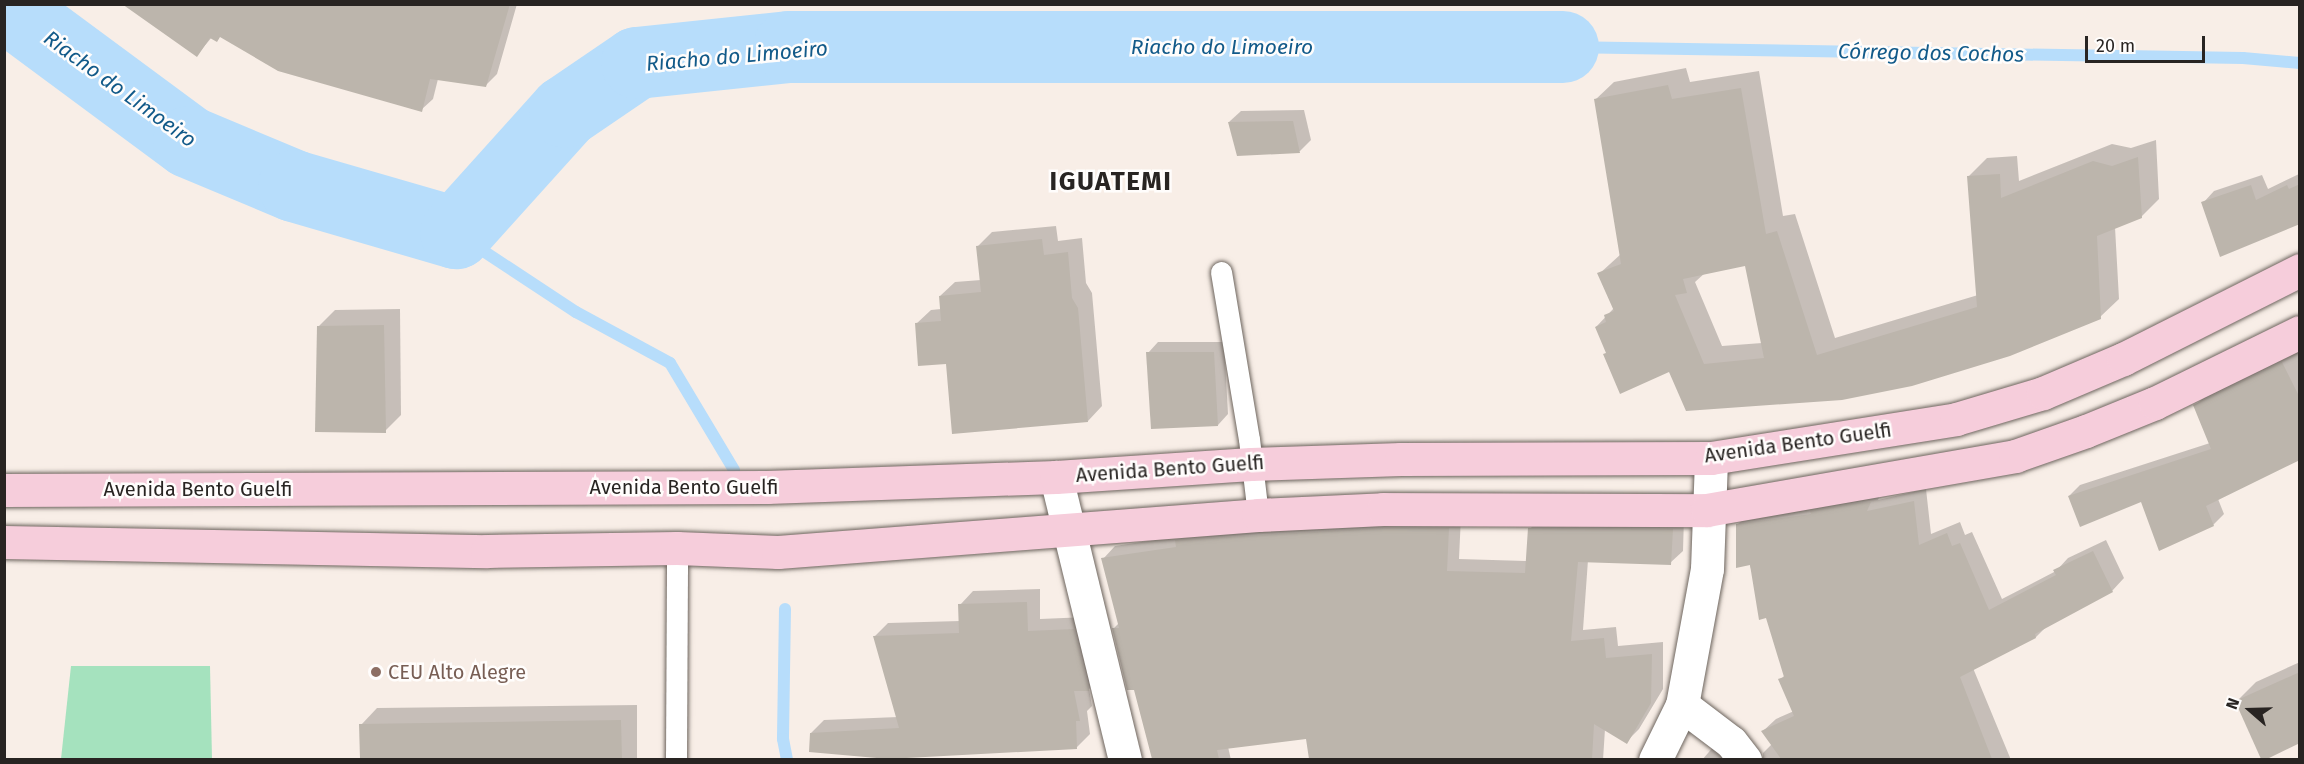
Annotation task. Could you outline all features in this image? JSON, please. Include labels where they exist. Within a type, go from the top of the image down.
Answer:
[{"type":"main road","name":"Avenida Bento Guelfi","points":[[4,490],[767,488],[1056,477],[1251,464],[1401,459],[1711,458],[1956,419],[2043,393],[2123,359],[2300,270]]},
{"type":"main road","points":[[4,542],[488,551],[677,548],[778,552],[1258,515],[1383,509],[1707,510],[2015,456],[2155,403],[2300,333]]},
{"type":"street","points":[[1655,759],[1682,705],[1707,570],[1707,510],[1711,458]]},
{"type":"street","points":[[1056,477],[1125,759]]},
{"type":"street","points":[[1682,705],[1731,742],[1745,759]]},
{"type":"lane","points":[[1221,272],[1258,515]]},
{"type":"lane","points":[[676,759],[677,548]]},
{"type":"green space","points":[[71,666],[210,666],[212,759],[61,759]]},
{"type":"building","points":[[122,4],[510,4],[486,87],[430,79],[422,112],[278,71],[220,37],[217,42],[210,38],[197,57]]},
{"type":"building","points":[[1668,85],[1672,99],[1741,88],[1766,234],[1777,231],[1817,355],[1977,307],[1967,176],[2000,174],[2001,198],[2093,161],[2112,166],[2138,157],[2142,218],[2097,236],[2101,319],[2010,356],[1912,386],[1842,400],[1686,411],[1669,372],[1620,394],[1603,354],[1606,353],[1595,327],[1606,322],[1604,315],[1614,311],[1597,273],[1621,264],[1594,99]],"holes":[[[1745,266],[1764,358],[1704,364],[1675,295],[1687,293],[1683,279]]]},
{"type":"building","points":[[1293,121],[1300,153],[1237,156],[1228,122]]},
{"type":"building","points":[[2300,184],[2300,224],[2220,257],[2201,202],[2251,185],[2256,200],[2287,185],[2289,189]]},
{"type":"building","points":[[1042,239],[1044,255],[1068,252],[1072,298],[1078,308],[1088,422],[952,434],[946,364],[918,366],[915,323],[941,321],[939,296],[981,292],[976,246]]},
{"type":"building","points":[[384,325],[386,433],[315,432],[317,326]]},
{"type":"building","points":[[1146,352],[1214,352],[1218,426],[1151,429]]},
{"type":"building","points":[[2282,362],[2300,398],[2300,460],[2206,506],[2214,526],[2159,551],[2141,502],[2080,527],[2068,496],[2211,449],[2193,405]]},
{"type":"building","points":[[1914,501],[1919,545],[1947,533],[1952,546],[1960,543],[1989,610],[2056,575],[2053,570],[2093,551],[2113,592],[2035,634],[2036,638],[1960,677],[1992,759],[1781,759],[1761,731],[1794,716],[1778,679],[1784,677],[1766,618],[1759,620],[1750,565],[1736,568],[1736,524],[1811,514],[1810,511],[1858,503],[1871,502],[1867,511]]},
{"type":"building","points":[[1383,528],[1449,528],[1447,571],[1525,573],[1528,528],[1673,529],[1671,565],[1578,562],[1571,641],[1604,638],[1606,658],[1652,654],[1651,703],[1627,744],[1594,724],[1592,759],[1309,759],[1306,739],[1217,750],[1219,759],[1152,759],[1134,690],[1127,690],[1112,628],[1119,628],[1101,558],[1176,547],[1175,540]]},
{"type":"building","points":[[1027,602],[1028,631],[1074,629],[1089,691],[1074,691],[1080,721],[1076,721],[1077,749],[888,759],[809,752],[810,733],[899,728],[873,636],[959,633],[958,604]]},
{"type":"building","points":[[2300,672],[2300,743],[2267,759],[2261,759],[2235,701]]},
{"type":"building","points":[[621,720],[622,759],[360,759],[359,724]]},
{"type":"waterway","name":"Riacho do Limoeiro","points":[[4,5],[189,142],[294,186],[456,233],[565,112],[637,63],[789,47],[1563,47]]},
{"type":"waterway","name":"Córrego dos Cochos","points":[[1563,47],[2243,58],[2300,63]]},
{"type":"waterway","points":[[456,233],[576,312],[670,363],[734,470]]},
{"type":"waterway","points":[[785,609],[783,739],[787,760]]},
{"type":"place","name":"CEU Alto Alegre","points":[[376,672]]},
{"type":"district","name":"IGUATEMI","points":[[1111,182]]}]
